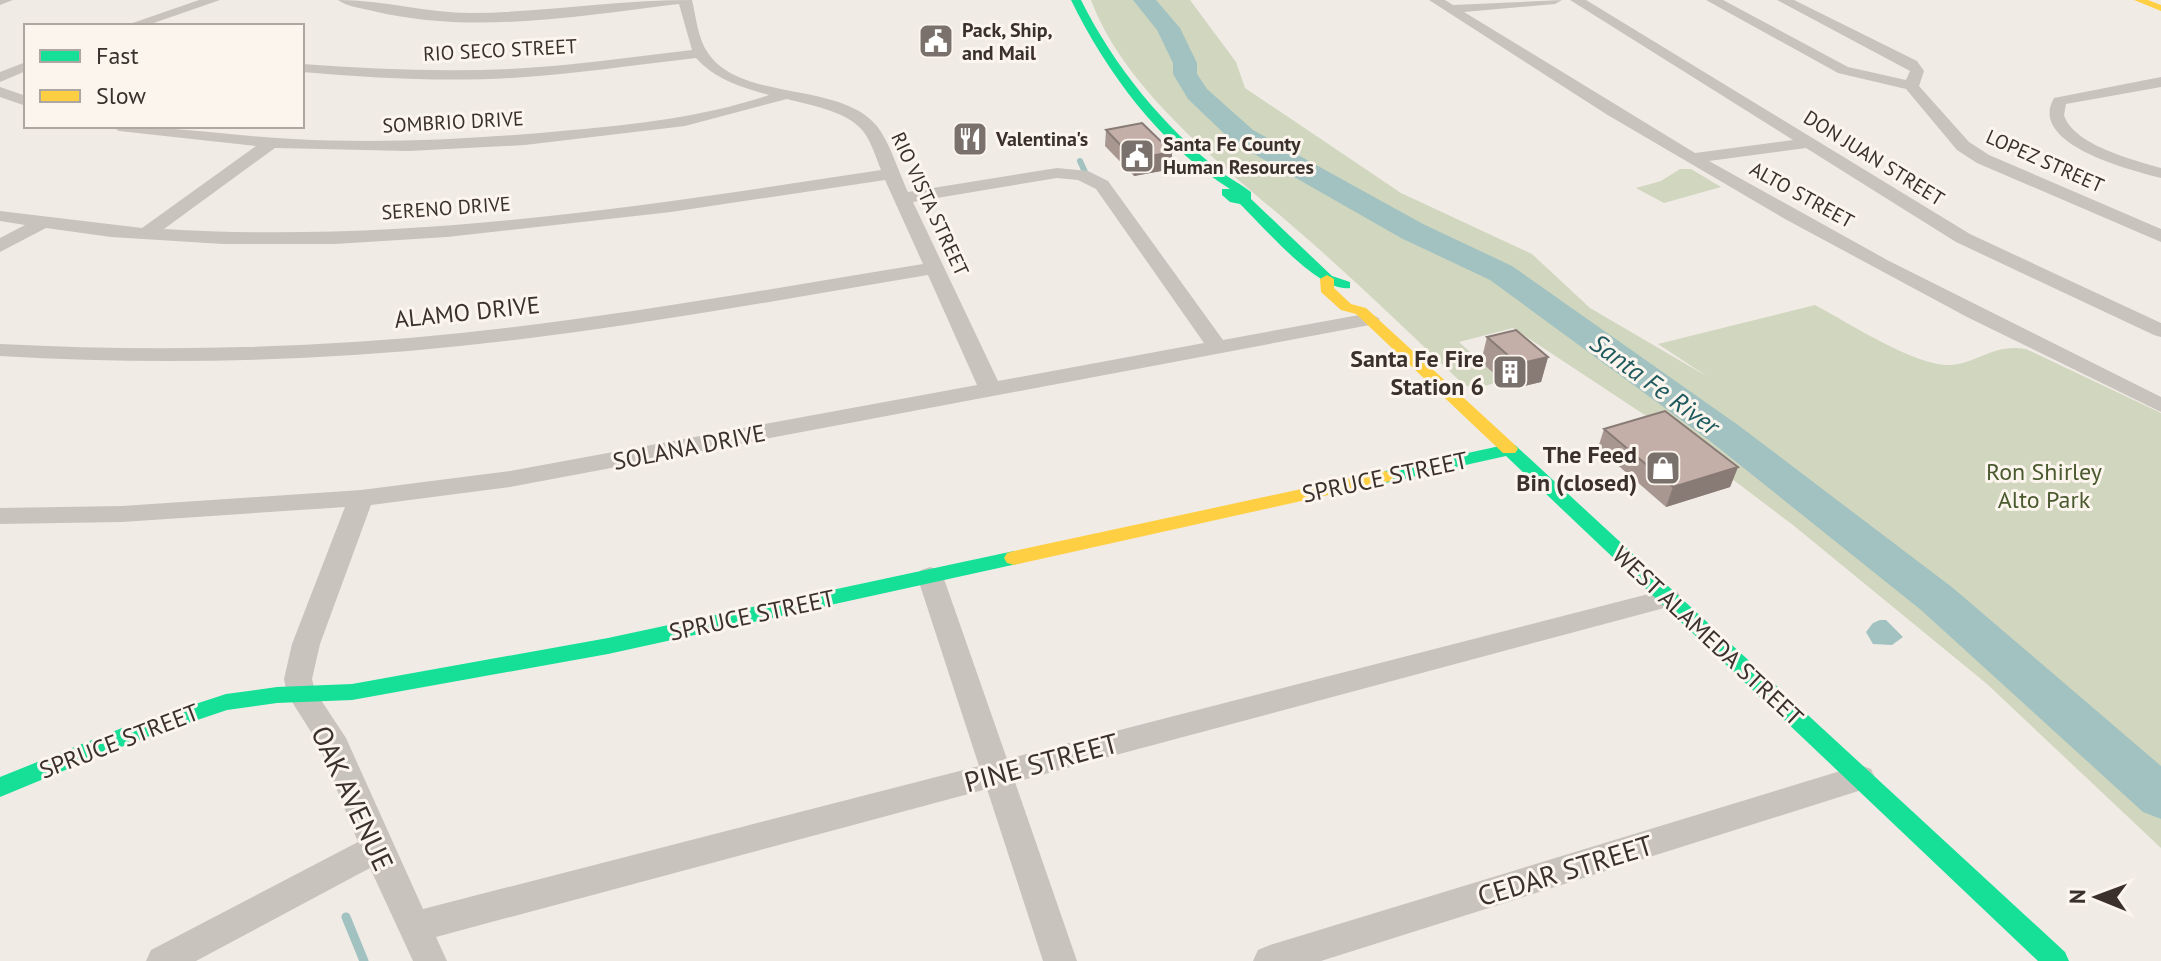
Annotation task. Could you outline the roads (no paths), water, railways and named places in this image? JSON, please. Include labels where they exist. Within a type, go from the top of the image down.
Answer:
[{"type":"street","points":[[144,24],[213,0]]},
{"type":"street","points":[[345,0],[416,12],[488,16],[683,0],[700,53]]},
{"type":"street","name":"WEST ALAMEDA STREET","points":[[1076,0],[1096,41],[1126,84],[1220,177],[1218,184],[1232,197],[1244,200],[1327,279],[1326,289],[1342,304],[1366,315],[2056,961]]},
{"type":"street","points":[[1443,4],[1555,0]]},
{"type":"street","name":"DON JUAN STREET","points":[[1577,0],[1963,238],[2161,331]]},
{"type":"street","points":[[1713,0],[1843,70],[1911,86]]},
{"type":"street","name":"LOPEZ STREET","points":[[1784,0],[1912,64],[1917,71],[1911,86],[1963,146],[1983,159],[2161,236]]},
{"type":"street","points":[[2139,0],[2161,8]]},
{"type":"street","name":"ALTO STREET","points":[[1443,4],[1692,158],[2019,338],[2161,405]]},
{"type":"street","name":"RIO SECO STREET","points":[[304,68],[377,74],[457,75],[541,71],[700,53]]},
{"type":"street","name":"RIO VISTA STREET","points":[[700,53],[718,71],[784,95],[838,109],[865,123],[874,134],[991,391]]},
{"type":"street","points":[[0,77],[24,67]]},
{"type":"street","points":[[2161,82],[2059,101],[2055,114],[2058,124],[2092,148],[2161,173]]},
{"type":"street","points":[[0,92],[24,100]]},
{"type":"street","name":"SOMBRIO DRIVE","points":[[135,128],[268,145],[382,148],[494,144],[713,118],[784,95]]},
{"type":"street","points":[[1692,158],[1807,143]]},
{"type":"street","points":[[146,234],[268,145]]},
{"type":"street","points":[[903,198],[1057,173],[1092,178],[1102,185],[1219,349]]},
{"type":"street","name":"SERENO DRIVE","points":[[0,216],[40,224],[146,234],[330,237],[477,229],[621,213],[892,174]]},
{"type":"street","points":[[0,246],[40,224]]},
{"type":"street","name":"ALAMO DRIVE","points":[[0,350],[157,355],[397,346],[565,327],[935,268]]},
{"type":"street","name":"SOLANA DRIVE","points":[[0,516],[164,513],[361,498],[591,465],[1219,349],[1366,315]]},
{"type":"street","name":"SPRUCE STREET","points":[[0,787],[200,709],[251,698],[366,690],[608,646],[1509,450]]},
{"type":"street","points":[[301,694],[300,661],[361,498]]},
{"type":"street","points":[[930,576],[1060,961]]},
{"type":"street","name":"PINE STREET","points":[[414,927],[1668,598]]},
{"type":"street","name":"OAK AVENUE","points":[[301,694],[331,738],[377,848],[430,961]]},
{"type":"street","name":"CEDAR STREET","points":[[1270,961],[1860,778]]},
{"type":"street","points":[[163,961],[377,848]]},
{"type":"water","points":[[1880,620],[1886,620],[1903,637],[1892,645],[1873,644],[1866,632]]},
{"type":"waterway","name":"Santa Fe River","points":[[1144,0],[1168,28],[1185,63],[1185,74],[1197,94],[1243,136],[1412,231],[1501,273],[1724,433],[1937,599],[2161,797]]},
{"type":"waterway","points":[[1080,161],[1085,172]]},
{"type":"waterway","points":[[346,917],[364,961]]},
{"type":"place","name":"Pack, Ship, and Mail","points":[[936,41]]},
{"type":"place","name":"Valentina's","points":[[970,139]]},
{"type":"place","name":"Santa Fe County Human Resources","points":[[1137,156]]},
{"type":"place","name":"Santa Fe Fire Station 6","points":[[1510,372]]},
{"type":"place","name":"The Feed Bin (closed)","points":[[1663,468]]},
{"type":"park label","name":"Ron Shirley Alto Park","points":[[2044,485]]}]
